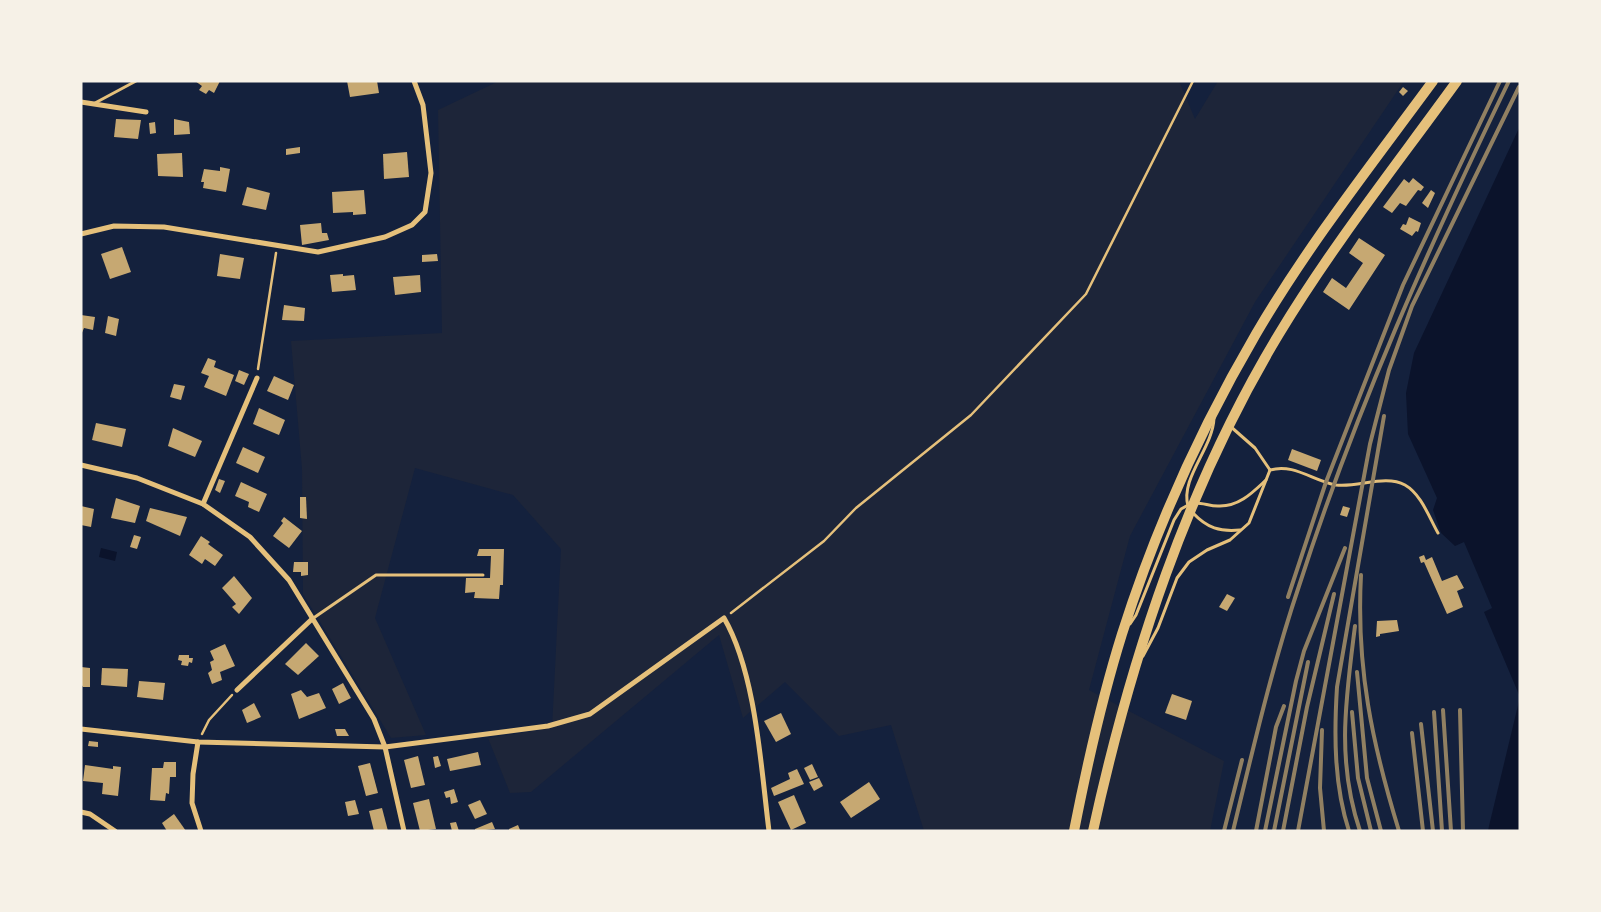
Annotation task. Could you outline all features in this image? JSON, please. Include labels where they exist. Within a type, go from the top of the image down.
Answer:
[{"type":"main road","points":[[1074,831],[1122,634],[1169,506],[1215,410],[1257,333],[1311,247],[1433,81]]},
{"type":"main road","points":[[1093,831],[1129,683],[1191,506],[1229,424],[1279,333],[1335,250],[1457,81]]},
{"type":"street","points":[[81,234],[114,226],[164,227],[318,252],[385,237],[412,225],[425,212],[430,174],[424,105],[414,81]]},
{"type":"street","points":[[81,102],[146,112]]},
{"type":"street","points":[[203,504],[257,378]]},
{"type":"street","points":[[81,465],[137,478],[203,504],[250,537],[289,580],[311,620],[374,719],[385,747],[404,831]]},
{"type":"street","points":[[81,729],[198,742],[385,747],[548,726],[590,714],[724,618],[736,639],[755,720],[769,831]]},
{"type":"street","points":[[237,690],[311,620]]},
{"type":"street","points":[[198,742],[193,774],[192,802],[201,831]]},
{"type":"street","points":[[81,812],[90,814],[116,831]]},
{"type":"lane","points":[[95,103],[136,81]]},
{"type":"lane","points":[[1215,410],[1214,432],[1193,475],[1186,495],[1191,506],[1211,528],[1224,532],[1241,530]]},
{"type":"lane","points":[[1229,424],[1255,448],[1270,470]]},
{"type":"lane","points":[[1270,470],[1283,466],[1334,484],[1351,486],[1384,481],[1398,482],[1408,487],[1419,500],[1438,532]]},
{"type":"lane","points":[[1129,683],[1158,628],[1177,578],[1189,562],[1207,550],[1230,540],[1249,523],[1270,470]]},
{"type":"lane","points":[[1122,634],[1136,615],[1174,520],[1181,509],[1191,506],[1232,504],[1247,498],[1266,480]]},
{"type":"lane","points":[[311,620],[376,575],[483,575]]},
{"type":"path","points":[[724,618],[824,542],[856,508],[972,415],[1086,294],[1193,81]]},
{"type":"path","points":[[257,378],[277,245]]},
{"type":"path","points":[[198,742],[209,720],[237,690]]},
{"type":"shaded area","points":[[499,81],[1179,81],[1195,119],[1218,81],[1404,81],[1255,302],[1130,536],[1089,690],[1224,761],[1210,831],[924,831],[891,725],[839,736],[785,682],[743,718],[719,635],[531,792],[510,793],[488,738],[552,728],[561,549],[513,495],[415,468],[375,618],[426,735],[391,738],[303,594],[302,469],[291,341],[442,333],[438,110]]},
{"type":"shaded area","points":[[1520,126],[1520,697],[1484,612],[1492,608],[1464,542],[1455,546],[1441,533],[1433,510],[1437,498],[1408,434],[1406,393],[1414,353]]},
{"type":"shaded area","points":[[101,548],[117,552],[115,561],[99,557]]},
{"type":"shaded area","points":[[1520,697],[1520,831],[1488,831],[1489,826]]},
{"type":"building","points":[[195,81],[220,81],[214,93],[209,90],[206,94],[199,90],[202,86]]},
{"type":"building","points":[[347,81],[377,81],[379,93],[350,97]]},
{"type":"building","points":[[1403,87],[1408,91],[1403,96],[1399,92]]},
{"type":"building","points":[[116,119],[141,120],[138,139],[114,137]]},
{"type":"building","points":[[174,119],[189,122],[190,134],[174,135]]},
{"type":"building","points":[[155,122],[156,133],[150,134],[149,123]]},
{"type":"building","points":[[300,147],[300,153],[286,155],[286,149]]},
{"type":"building","points":[[407,152],[409,177],[384,179],[383,154]]},
{"type":"building","points":[[182,153],[183,177],[158,176],[157,154]]},
{"type":"building","points":[[220,167],[230,169],[226,192],[203,188],[204,182],[201,182],[204,169],[220,171]]},
{"type":"building","points":[[1413,178],[1424,187],[1421,191],[1418,190],[1406,206],[1400,203],[1392,213],[1383,207],[1404,179],[1409,183]]},
{"type":"building","points":[[247,187],[270,193],[266,210],[242,205]]},
{"type":"building","points":[[364,190],[366,214],[353,215],[353,212],[333,213],[332,192]]},
{"type":"building","points":[[1431,190],[1435,193],[1428,208],[1422,203]]},
{"type":"building","points":[[1409,217],[1421,223],[1418,232],[1416,231],[1412,236],[1400,229],[1403,224],[1406,225]]},
{"type":"building","points":[[321,223],[322,233],[327,233],[329,240],[302,245],[300,225]]},
{"type":"building","points":[[1359,238],[1385,255],[1349,310],[1323,292],[1332,278],[1346,288],[1363,263],[1349,253]]},
{"type":"building","points":[[122,247],[131,272],[110,279],[101,254]]},
{"type":"building","points":[[220,254],[244,258],[240,279],[217,276]]},
{"type":"building","points":[[437,254],[438,261],[422,262],[422,255]]},
{"type":"building","points":[[343,274],[343,276],[354,275],[356,290],[332,292],[330,275]]},
{"type":"building","points":[[420,275],[421,292],[395,295],[393,277]]},
{"type":"building","points":[[284,305],[305,308],[304,321],[282,320]]},
{"type":"building","points":[[81,315],[95,317],[93,330],[84,328],[81,335]]},
{"type":"building","points":[[108,316],[119,319],[116,336],[105,333]]},
{"type":"building","points":[[208,358],[216,361],[214,367],[234,375],[226,396],[204,387],[209,376],[201,373]]},
{"type":"building","points":[[239,370],[249,374],[244,385],[235,381]]},
{"type":"building","points":[[274,376],[294,385],[288,400],[267,391]]},
{"type":"building","points":[[174,384],[185,386],[181,400],[170,397]]},
{"type":"building","points":[[259,408],[285,420],[279,435],[253,424]]},
{"type":"building","points":[[96,423],[126,429],[122,447],[92,440]]},
{"type":"building","points":[[173,428],[202,441],[195,457],[168,446]]},
{"type":"building","points":[[243,447],[265,457],[258,473],[236,463]]},
{"type":"building","points":[[1292,449],[1321,460],[1317,471],[1288,460]]},
{"type":"building","points":[[219,479],[225,481],[220,493],[215,490]]},
{"type":"building","points":[[241,482],[267,494],[259,512],[248,507],[249,502],[235,496]]},
{"type":"building","points":[[300,497],[306,497],[307,519],[300,518]]},
{"type":"building","points":[[116,498],[140,506],[135,523],[111,518]]},
{"type":"building","points":[[81,506],[94,509],[91,527],[81,525]]},
{"type":"building","points":[[1343,506],[1350,508],[1347,517],[1340,515]]},
{"type":"building","points":[[150,508],[187,517],[180,536],[146,521]]},
{"type":"building","points":[[284,517],[302,531],[289,548],[273,536],[283,523],[281,521]]},
{"type":"building","points":[[134,535],[141,537],[137,549],[130,547]]},
{"type":"building","points":[[201,536],[223,555],[215,566],[205,559],[202,564],[189,555]]},
{"type":"building","points":[[479,549],[504,549],[503,585],[500,585],[499,599],[474,598],[475,592],[465,593],[466,578],[490,578],[491,556],[477,556]]},
{"type":"building","points":[[1424,555],[1426,560],[1432,557],[1442,581],[1457,575],[1464,588],[1457,591],[1463,607],[1447,614],[1424,562],[1421,563],[1419,557]]},
{"type":"building","points":[[294,562],[308,562],[308,575],[301,576],[301,572],[293,572]]},
{"type":"building","points":[[234,576],[252,598],[239,614],[232,607],[236,604],[222,588]]},
{"type":"building","points":[[1227,594],[1235,598],[1227,611],[1219,607]]},
{"type":"building","points":[[1397,620],[1399,631],[1380,634],[1380,636],[1376,637],[1377,621]]},
{"type":"building","points":[[306,643],[319,656],[298,675],[285,664]]},
{"type":"building","points":[[225,644],[235,666],[220,672],[222,680],[212,684],[208,673],[212,670],[210,662],[214,660],[210,651]]},
{"type":"building","points":[[179,655],[189,655],[189,658],[193,658],[192,663],[189,662],[188,666],[181,665],[182,661],[178,660]]},
{"type":"building","points":[[81,667],[90,668],[90,687],[83,687],[81,684]]},
{"type":"building","points":[[102,668],[128,669],[127,687],[101,685]]},
{"type":"building","points":[[139,681],[165,683],[163,700],[137,697]]},
{"type":"building","points":[[343,683],[351,698],[339,704],[332,689]]},
{"type":"building","points":[[301,690],[307,697],[319,693],[326,708],[299,719],[291,694]]},
{"type":"building","points":[[1172,694],[1192,701],[1186,720],[1165,713]]},
{"type":"building","points":[[254,703],[261,717],[247,723],[242,710]]},
{"type":"building","points":[[781,713],[791,734],[776,742],[764,721]]},
{"type":"building","points":[[335,729],[345,729],[349,736],[337,736]]},
{"type":"building","points":[[89,741],[98,742],[98,747],[88,746]]},
{"type":"building","points":[[478,752],[481,765],[450,771],[447,759]]},
{"type":"building","points":[[418,756],[425,785],[411,788],[404,760]]},
{"type":"building","points":[[438,756],[441,766],[435,768],[433,757]]},
{"type":"building","points":[[164,762],[176,762],[176,777],[170,777],[169,794],[166,793],[165,801],[150,800],[152,768],[163,768]]},
{"type":"building","points":[[370,763],[378,793],[366,796],[358,766]]},
{"type":"building","points":[[812,764],[818,777],[810,780],[804,768]]},
{"type":"building","points":[[85,765],[113,769],[113,766],[121,767],[118,796],[102,794],[103,783],[83,781]]},
{"type":"building","points":[[797,769],[804,784],[774,796],[771,788],[790,779],[788,773]]},
{"type":"building","points":[[819,778],[823,786],[814,791],[809,782]]},
{"type":"building","points":[[869,782],[880,799],[851,818],[840,802]]},
{"type":"building","points":[[454,789],[458,802],[451,804],[450,797],[446,798],[444,792]]},
{"type":"building","points":[[794,795],[806,823],[791,830],[778,802]]},
{"type":"building","points":[[429,799],[436,829],[420,831],[413,803]]},
{"type":"building","points":[[355,800],[359,814],[348,816],[345,802]]},
{"type":"building","points":[[480,800],[487,814],[475,819],[468,805]]},
{"type":"building","points":[[382,808],[388,831],[374,831],[369,811]]},
{"type":"building","points":[[174,814],[186,831],[167,831],[162,823]]},
{"type":"building","points":[[456,822],[459,831],[452,831],[450,823]]},
{"type":"building","points":[[492,822],[495,829],[475,831],[475,829]]},
{"type":"building","points":[[518,825],[520,830],[509,831],[509,829]]},
{"type":"railway","points":[[1288,597],[1326,482],[1403,285],[1500,81]]},
{"type":"railway","points":[[1233,831],[1280,646],[1344,457],[1422,267],[1509,81]]},
{"type":"railway","points":[[1298,831],[1370,444],[1389,370],[1412,306],[1519,87]]},
{"type":"railway","points":[[1349,831],[1340,796],[1336,760],[1337,687],[1384,416]]},
{"type":"railway","points":[[1265,831],[1304,651],[1345,548]]},
{"type":"railway","points":[[1361,575],[1361,641],[1368,704],[1381,767],[1399,831]]},
{"type":"railway","points":[[1283,831],[1307,707],[1334,594]]},
{"type":"railway","points":[[1355,626],[1346,704],[1345,754],[1353,805],[1360,831]]},
{"type":"railway","points":[[1274,831],[1308,662]]},
{"type":"railway","points":[[1357,672],[1367,778],[1381,831]]},
{"type":"railway","points":[[1256,831],[1276,727],[1284,706]]},
{"type":"railway","points":[[1443,710],[1451,831]]},
{"type":"railway","points":[[1460,710],[1463,831]]},
{"type":"railway","points":[[1352,712],[1358,778],[1371,831]]},
{"type":"railway","points":[[1434,712],[1442,831]]},
{"type":"railway","points":[[1421,724],[1433,831]]},
{"type":"railway","points":[[1322,730],[1320,788],[1324,831]]},
{"type":"railway","points":[[1412,733],[1423,831]]},
{"type":"railway","points":[[1224,831],[1242,760]]}]
